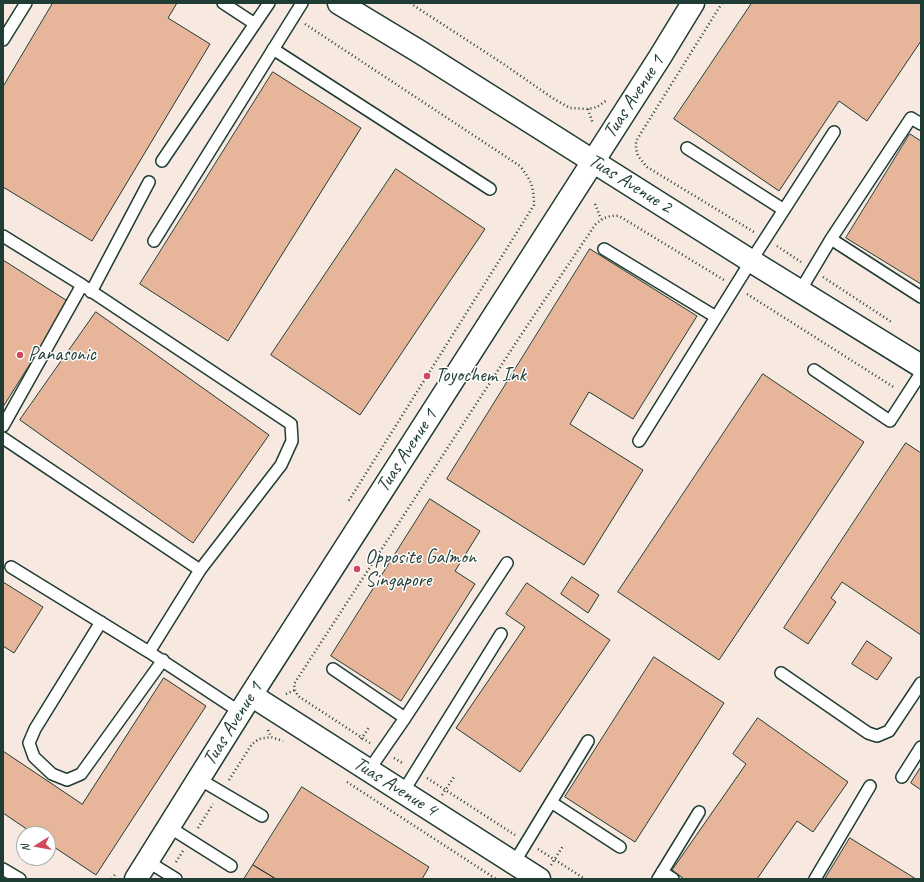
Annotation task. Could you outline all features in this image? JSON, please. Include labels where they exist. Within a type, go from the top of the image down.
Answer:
[{"type":"street","name":"Tuas Avenue 2","points":[[339,3],[420,52],[751,261],[921,366]]},
{"type":"street","name":"Tuas Avenue 1","points":[[133,871],[169,827],[693,3]]},
{"type":"street","name":"Tuas Avenue 4","points":[[246,704],[369,770],[539,879]]},
{"type":"lane","points":[[3,40],[26,3]]},
{"type":"lane","points":[[223,3],[255,24]]},
{"type":"lane","points":[[162,161],[269,3]]},
{"type":"lane","points":[[154,241],[302,3]]},
{"type":"lane","points":[[273,50],[490,188]]},
{"type":"lane","points":[[800,291],[831,238],[911,118],[921,124]]},
{"type":"lane","points":[[639,441],[751,261],[834,132]]},
{"type":"lane","points":[[687,148],[784,210]]},
{"type":"lane","points":[[91,292],[149,182]]},
{"type":"lane","points":[[3,236],[82,285],[291,424],[292,441],[281,465],[200,570],[149,652]]},
{"type":"lane","points":[[831,238],[921,297]]},
{"type":"lane","points":[[604,249],[716,317]]},
{"type":"lane","points":[[3,426],[82,285]]},
{"type":"lane","points":[[814,370],[890,420],[921,373]]},
{"type":"lane","points":[[3,438],[200,570]]},
{"type":"lane","points":[[369,770],[507,563]]},
{"type":"lane","points":[[11,567],[149,652],[246,704]]},
{"type":"lane","points":[[101,622],[35,729],[29,743],[34,757],[52,774],[67,780],[81,774],[163,660]]},
{"type":"lane","points":[[403,792],[501,634]]},
{"type":"lane","points":[[333,669],[405,718]]},
{"type":"lane","points":[[781,673],[868,733],[877,736],[889,731],[921,683]]},
{"type":"lane","points":[[514,863],[588,741]]},
{"type":"lane","points":[[902,776],[921,747]]},
{"type":"lane","points":[[199,779],[262,816]]},
{"type":"lane","points":[[815,879],[870,786]]},
{"type":"lane","points":[[551,802],[620,847]]},
{"type":"lane","points":[[673,879],[660,876],[699,812]]},
{"type":"lane","points":[[169,827],[231,866]]},
{"type":"lane","points":[[3,869],[20,879]]},
{"type":"lane","points":[[133,871],[176,879]]},
{"type":"path","points":[[410,3],[554,99],[570,108],[588,109],[597,107],[611,98]]},
{"type":"path","points":[[294,16],[520,166],[529,178],[534,193],[534,205],[346,507]]},
{"type":"path","points":[[588,109],[593,126]]},
{"type":"path","points":[[630,148],[636,148]]},
{"type":"path","points":[[595,204],[601,219]]},
{"type":"path","points":[[521,335],[294,684],[298,696],[382,751],[585,879]]},
{"type":"path","points":[[112,879],[133,871]]},
{"type":"building","points":[[53,3],[177,3],[168,18],[210,44],[92,241],[3,187],[3,87]]},
{"type":"building","points":[[752,3],[921,3],[921,41],[867,121],[839,101],[779,191],[674,119]]},
{"type":"building","points":[[273,72],[361,128],[228,341],[140,284]]},
{"type":"building","points":[[910,134],[921,141],[921,284],[846,238]]},
{"type":"building","points":[[396,169],[485,229],[360,415],[271,355]]},
{"type":"building","points":[[590,249],[697,316],[633,419],[589,392],[570,424],[643,470],[584,565],[447,479]]},
{"type":"building","name":"Panasonic","points":[[3,260],[69,302],[3,407]]},
{"type":"building","points":[[96,312],[269,435],[193,543],[20,420]]},
{"type":"building","points":[[763,374],[864,442],[719,660],[618,592]]},
{"type":"building","points":[[906,443],[921,453],[921,635],[842,582],[831,598],[836,602],[808,644],[784,628]]},
{"type":"building","points":[[430,499],[480,531],[455,571],[475,584],[401,701],[331,656]]},
{"type":"building","points":[[572,577],[599,595],[588,613],[561,594]]},
{"type":"building","points":[[3,582],[43,607],[14,653],[3,646]]},
{"type":"building","points":[[527,583],[610,640],[520,772],[456,728],[525,627],[506,614]]},
{"type":"building","points":[[867,641],[892,658],[877,680],[852,664]]},
{"type":"building","points":[[654,657],[724,703],[635,842],[565,797]]},
{"type":"building","points":[[164,678],[206,706],[96,875],[56,848],[56,826],[22,826],[3,813],[3,751],[82,804]]},
{"type":"building","points":[[758,718],[848,782],[813,832],[797,821],[757,879],[684,879],[672,870],[746,764],[733,754]]},
{"type":"building","points":[[921,767],[921,790],[911,783]]},
{"type":"building","points":[[302,787],[429,867],[422,879],[276,879],[253,865]]},
{"type":"building","points":[[850,838],[916,879],[825,879]]},
{"type":"building","points":[[253,865],[276,879],[244,879]]},
{"type":"place","name":"Panasonic","points":[[20,355]]},
{"type":"place","name":"Toyochem Ink","points":[[427,376]]},
{"type":"place","name":"Opposite Galmon Singapore","points":[[357,569]]}]
